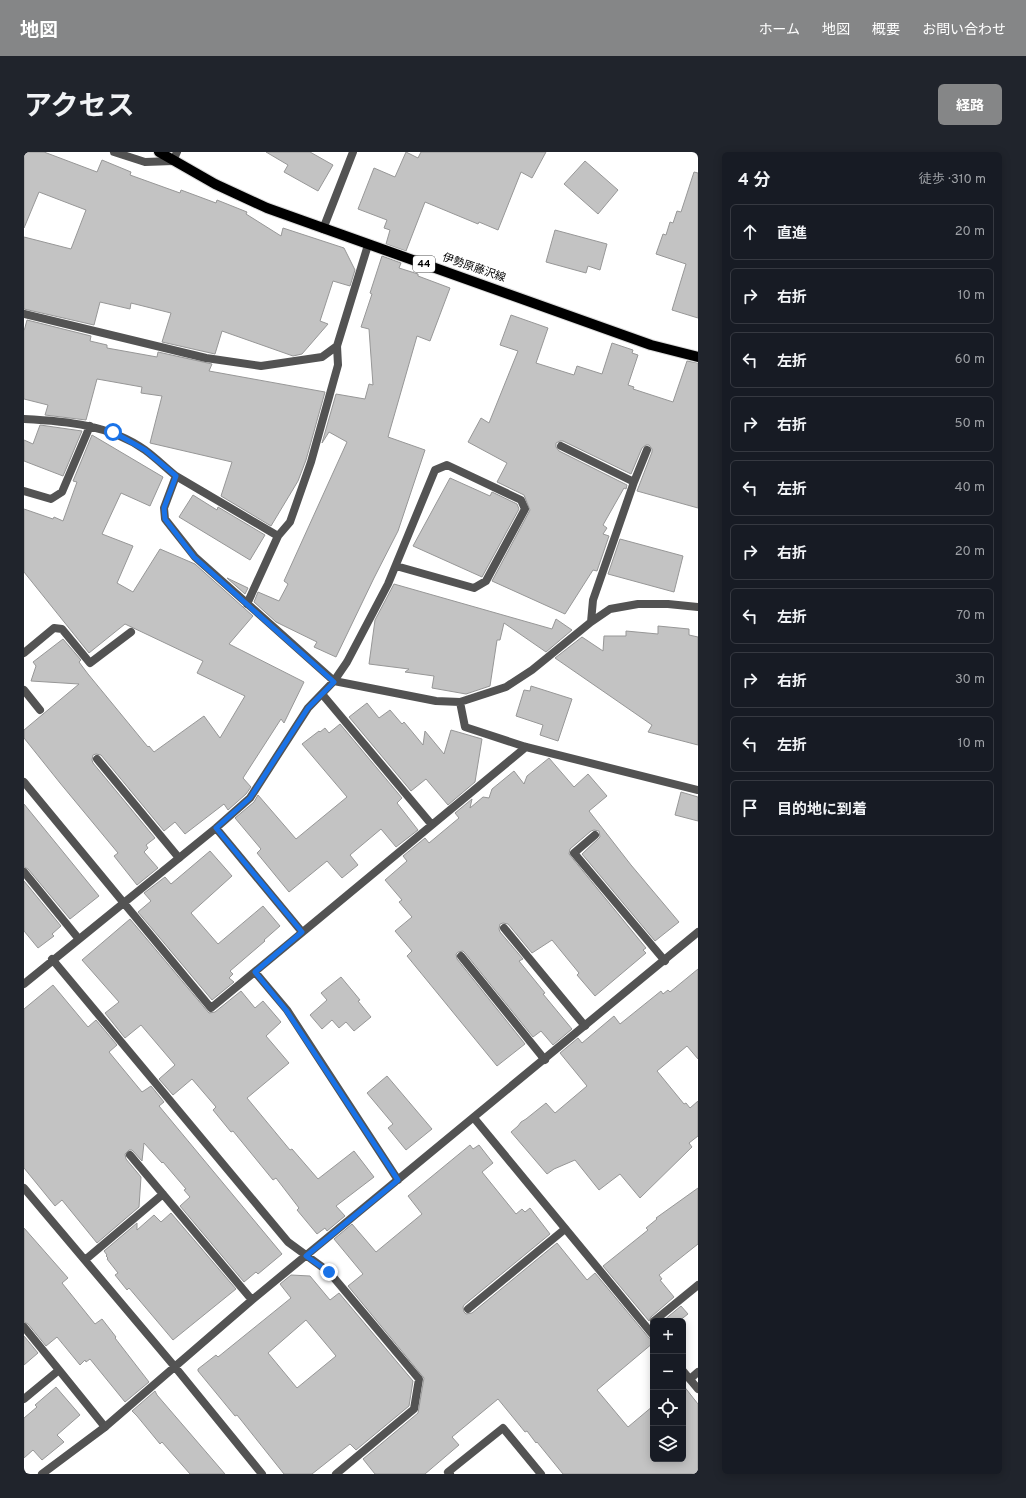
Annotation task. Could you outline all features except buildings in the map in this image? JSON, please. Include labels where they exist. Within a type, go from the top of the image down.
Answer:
[{"type":"main road","name":"伊勢原藤沢線","points":[[158,152],[175,156],[215,184],[267,208],[651,345],[698,357]]},
{"type":"street","points":[[114,152],[145,162],[175,156]]},
{"type":"street","points":[[323,229],[353,152]]},
{"type":"street","points":[[248,604],[278,536],[290,522],[311,462],[338,365],[337,346],[368,245]]},
{"type":"street","points":[[24,314],[206,358],[261,366],[322,357],[337,346]]},
{"type":"street","points":[[24,419],[90,426],[113,432],[145,450],[176,476],[278,536]]},
{"type":"street","points":[[24,491],[51,500],[62,492],[90,426]]},
{"type":"street","points":[[561,446],[634,482]]},
{"type":"street","points":[[591,622],[593,600],[634,482],[647,450]]},
{"type":"street","points":[[24,984],[52,959],[216,828],[250,798],[308,708],[334,682],[347,662],[388,584],[435,470],[447,466],[521,500],[525,509],[486,582],[474,588],[396,566]]},
{"type":"street","points":[[176,476],[164,508],[165,519],[194,557],[334,682],[436,701],[460,702],[506,687],[532,670],[591,622],[610,609],[638,604],[668,604],[698,607]]},
{"type":"street","points":[[24,652],[54,628],[62,629],[90,663],[131,632]]},
{"type":"street","points":[[24,690],[40,710]]},
{"type":"street","points":[[322,694],[432,825]]},
{"type":"street","points":[[460,702],[465,726],[526,746],[698,790]]},
{"type":"street","points":[[24,782],[211,1008],[526,746]]},
{"type":"street","points":[[97,759],[178,858]]},
{"type":"street","points":[[216,828],[302,932]]},
{"type":"street","points":[[595,835],[574,853],[665,961]]},
{"type":"street","points":[[24,872],[78,938]]},
{"type":"street","points":[[504,928],[585,1026]]},
{"type":"street","points":[[42,1474],[105,1427],[252,1300],[665,961],[698,932]]},
{"type":"street","points":[[461,956],[545,1060]]},
{"type":"street","points":[[52,959],[288,1242],[329,1272],[419,1379],[414,1409],[336,1474]]},
{"type":"street","points":[[255,972],[286,1010],[398,1180]]},
{"type":"street","points":[[474,1118],[565,1229],[650,1322]]},
{"type":"street","points":[[130,1156],[252,1300]]},
{"type":"street","points":[[24,1188],[175,1367],[262,1474]]},
{"type":"street","points":[[85,1260],[163,1194]]},
{"type":"street","points":[[468,1309],[565,1229]]},
{"type":"street","points":[[657,1318],[698,1285]]},
{"type":"street","points":[[24,1327],[105,1427]]},
{"type":"street","points":[[24,1399],[59,1370]]},
{"type":"street","points":[[690,1379],[698,1372]]},
{"type":"street","points":[[686,1374],[698,1390]]},
{"type":"street","points":[[450,1474],[448,1472],[502,1428],[541,1474]]},
{"type":"route","points":[[113,432],[145,450],[176,476],[164,508],[165,519],[194,557],[334,682],[308,708],[250,798],[216,828],[302,932],[255,972],[286,1010],[398,1180],[306,1256],[329,1272]]}]
